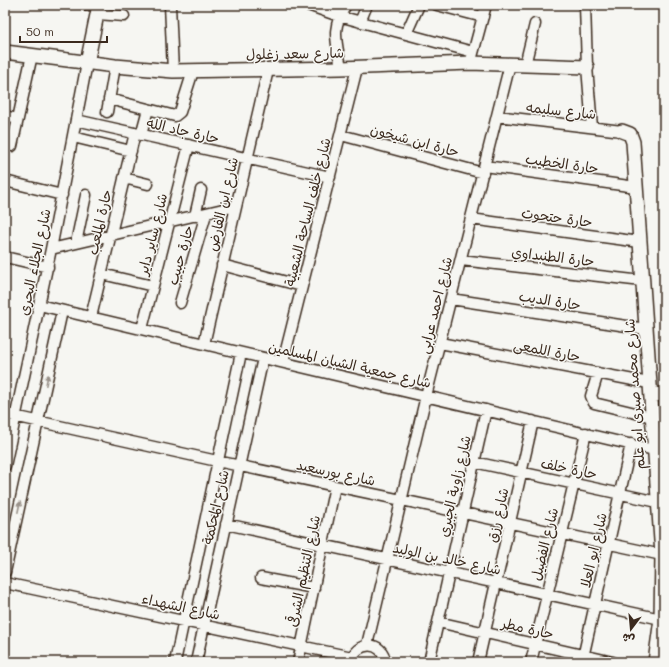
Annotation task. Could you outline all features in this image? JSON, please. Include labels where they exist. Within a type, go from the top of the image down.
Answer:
[{"type":"street","points":[[86,5],[124,16]]},
{"type":"street","points":[[170,5],[173,71]]},
{"type":"street","points":[[308,5],[339,16],[406,34],[472,58],[486,5]]},
{"type":"street","points":[[341,68],[335,33],[339,16],[346,5]]},
{"type":"street","points":[[360,22],[367,5]]},
{"type":"street","points":[[406,34],[419,5]]},
{"type":"street","points":[[437,5],[483,17]]},
{"type":"street","points":[[585,5],[587,67],[592,127]]},
{"type":"street","points":[[86,62],[98,8]]},
{"type":"street","points":[[525,65],[536,24]]},
{"type":"street","name":"شارع سعد زغلول","points":[[5,52],[115,66],[173,71],[357,68],[472,58],[510,64],[587,67]]},
{"type":"street","points":[[12,146],[32,55]]},
{"type":"street","name":"شارع الجلاء البحرى","points":[[5,466],[48,267],[86,62]]},
{"type":"street","name":"شارع احمد عرابى","points":[[367,645],[426,396],[510,64]]},
{"type":"street","points":[[107,112],[115,66]]},
{"type":"street","name":"شارع خلف الساحة الشعبية","points":[[283,362],[357,68]]},
{"type":"street","name":"شارع ابن الفارض","points":[[204,344],[268,70]]},
{"type":"street","points":[[109,99],[173,116],[178,114],[193,71]]},
{"type":"street","name":"حارة الملعب","points":[[90,317],[102,274],[131,151],[148,109]]},
{"type":"street","points":[[5,116],[18,119]]},
{"type":"street","name":"شارع سليمه","points":[[498,116],[622,131]]},
{"type":"street","name":"حارة جاد الله","points":[[76,120],[330,177]]},
{"type":"street","name":"شارع محمد صبرى ابو علم","points":[[622,131],[627,131],[632,137],[662,555],[661,619],[655,662]]},
{"type":"street","name":"حارة ابن شيخون","points":[[340,135],[484,169]]},
{"type":"street","points":[[73,137],[131,151]]},
{"type":"street","name":"شارع ساير داير","points":[[142,329],[189,145]]},
{"type":"street","name":"حارة الخطيب","points":[[484,169],[636,187]]},
{"type":"street","points":[[124,178],[148,184]]},
{"type":"street","points":[[5,181],[62,195]]},
{"type":"street","points":[[195,216],[201,190]]},
{"type":"street","points":[[76,243],[86,195]]},
{"type":"street","points":[[51,249],[236,206]]},
{"type":"street","name":"حارة حبيب","points":[[180,303],[206,214]]},
{"type":"street","name":"حارة حتحوت","points":[[471,219],[640,242]]},
{"type":"street","points":[[5,257],[48,267]]},
{"type":"street","name":"حارة الطنبداوي","points":[[461,260],[642,281]]},
{"type":"street","points":[[222,266],[302,286]]},
{"type":"street","points":[[102,274],[153,286]]},
{"type":"street","name":"حارة الديب","points":[[451,299],[646,329]]},
{"type":"street","name":"شارع جمعية الشبان المسلمين","points":[[39,305],[654,450]]},
{"type":"street","points":[[5,572],[62,311]]},
{"type":"street","name":"حارة اللمعى","points":[[440,343],[598,374],[650,389]]},
{"type":"street","points":[[175,662],[241,353]]},
{"type":"street","name":"شارع المحكمة","points":[[196,662],[263,358]]},
{"type":"street","points":[[598,374],[591,396],[594,403],[652,417]]},
{"type":"street","points":[[650,389],[664,394]]},
{"type":"street","name":"شارع زاوية الجبري","points":[[429,662],[486,410]]},
{"type":"street","name":"شارع بورسعيد","points":[[5,414],[239,466],[662,555]]},
{"type":"street","name":"شارع رزق","points":[[478,662],[533,421]]},
{"type":"street","name":"شارع الفضيل","points":[[531,662],[546,594],[586,433]]},
{"type":"street","name":"شارع ابو العلا","points":[[583,659],[631,444]]},
{"type":"street","name":"حارة خلف","points":[[474,462],[658,502]]},
{"type":"street","name":"شارع التنظيم الشرقى","points":[[298,662],[335,486]]},
{"type":"street","name":"شارع خالد بن الوليد","points":[[226,524],[661,619]]},
{"type":"street","points":[[261,578],[314,588]]},
{"type":"street","name":"شارع الشهداء","points":[[5,583],[302,646],[352,660]]},
{"type":"street","name":"حارة مطر","points":[[438,622],[535,644],[583,659],[612,662]]},
{"type":"street","points":[[352,660],[358,649],[367,645],[377,648],[385,662]]}]
